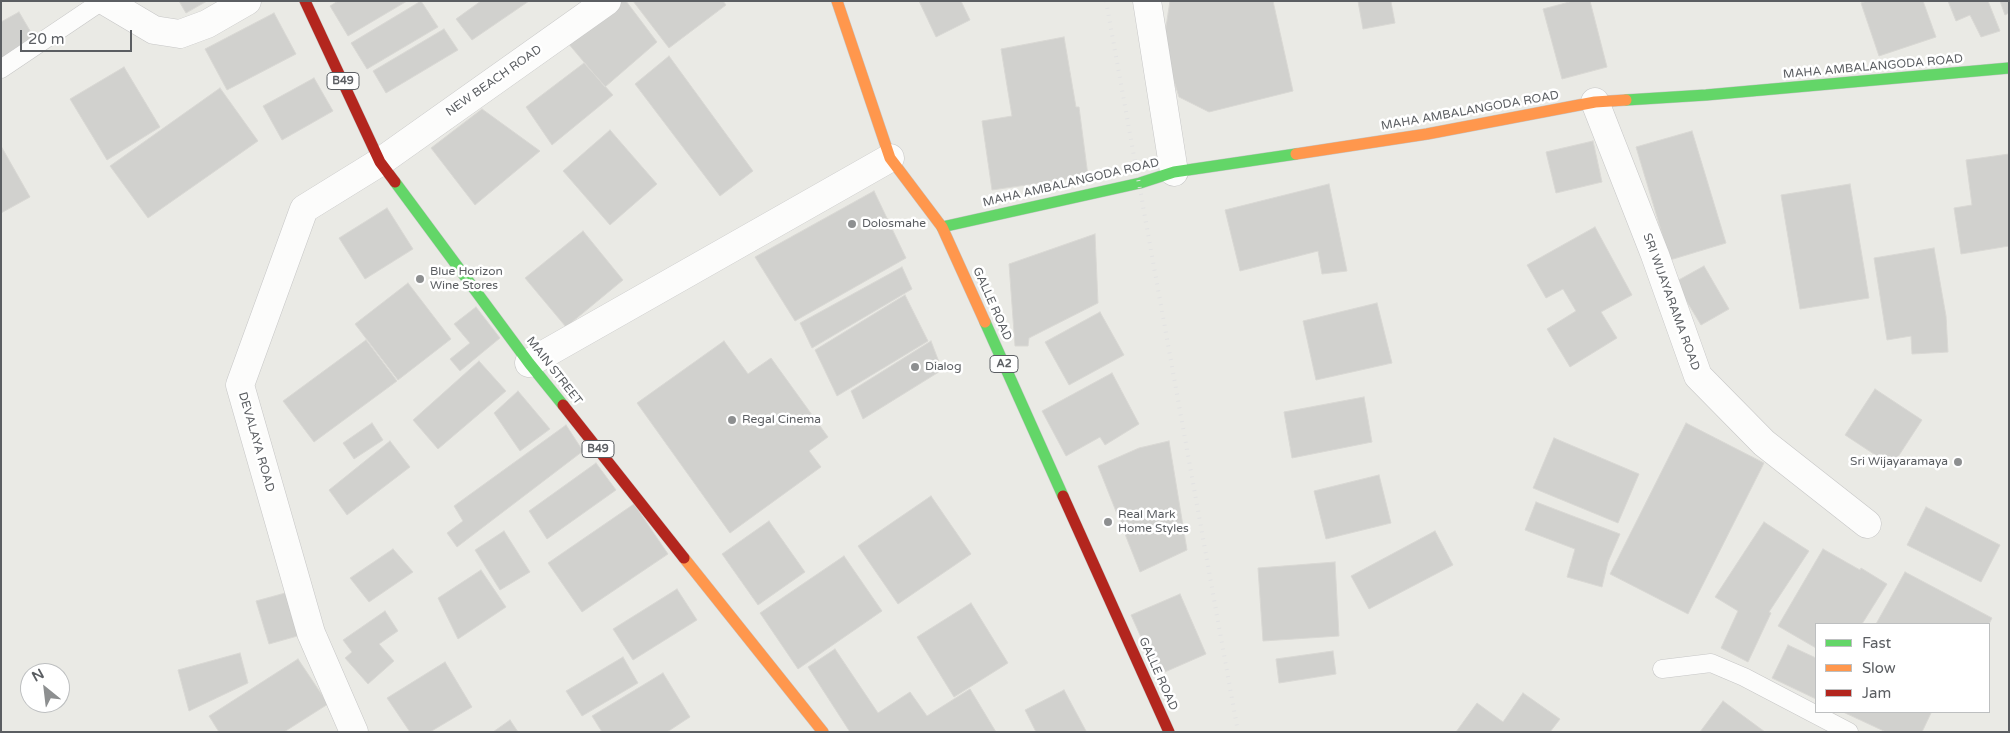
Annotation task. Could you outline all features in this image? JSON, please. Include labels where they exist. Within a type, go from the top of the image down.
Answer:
[{"type":"main road","name":"MAIN STREET","points":[[305,1],[380,162],[529,363],[823,732]]},
{"type":"main road","name":"GALLE ROAD","points":[[837,1],[890,158],[942,227],[1169,732]]},
{"type":"main road","name":"MAHA AMBALANGODA ROAD","points":[[942,227],[1140,183],[1174,172],[1428,134],[1596,102],[1706,95],[2009,68]]},
{"type":"street","points":[[104,1],[154,30],[180,34],[207,24],[247,1]]},
{"type":"street","name":"NEW BEACH ROAD","points":[[380,162],[607,1]]},
{"type":"street","points":[[1147,1],[1174,172]]},
{"type":"street","name":"SRI WIJAYARAMA ROAD","points":[[1596,102],[1655,255],[1698,376],[1764,443],[1867,524]]},
{"type":"street","points":[[529,363],[890,158]]},
{"type":"street","name":"DEVALAYA ROAD","points":[[354,732],[311,633],[240,385],[304,209],[380,162]]},
{"type":"lane","points":[[1,70],[104,1]]},
{"type":"lane","points":[[1662,669],[1711,663],[1744,676],[1849,732]]},
{"type":"building","points":[[179,1],[207,1],[186,13]]},
{"type":"building","points":[[338,1],[407,1],[348,36],[330,6]]},
{"type":"building","points":[[421,1],[438,27],[367,69],[351,43]]},
{"type":"building","points":[[481,1],[529,1],[472,40],[456,19]]},
{"type":"building","points":[[612,1],[626,1],[657,42],[605,87],[562,36]]},
{"type":"building","points":[[633,1],[723,1],[726,5],[669,48]]},
{"type":"building","points":[[919,1],[961,1],[970,20],[936,37]]},
{"type":"building","points":[[1170,1],[1273,1],[1293,91],[1209,112],[1179,97],[1163,46]]},
{"type":"building","points":[[1358,1],[1395,1],[1391,2],[1395,23],[1363,29]]},
{"type":"building","points":[[1573,1],[1590,1],[1607,67],[1562,79],[1543,9]]},
{"type":"building","points":[[1867,1],[1923,1],[1936,37],[1879,56],[1861,3]]},
{"type":"building","points":[[1948,1],[1988,1],[2000,31],[1981,37],[1970,15],[1956,21]]},
{"type":"building","points":[[2000,1],[2009,1],[2009,13],[2005,15]]},
{"type":"building","points":[[19,12],[36,41],[1,62],[1,22]]},
{"type":"building","points":[[274,13],[296,54],[227,90],[205,49]]},
{"type":"building","points":[[444,29],[458,50],[386,93],[373,71]]},
{"type":"building","points":[[1064,37],[1076,107],[1079,107],[1088,176],[992,190],[982,121],[1012,116],[1001,49]]},
{"type":"building","points":[[669,56],[753,171],[720,196],[635,84]]},
{"type":"building","points":[[584,63],[613,95],[552,145],[526,107]]},
{"type":"building","points":[[124,67],[160,127],[107,160],[70,99]]},
{"type":"building","points":[[314,78],[333,111],[282,140],[263,106]]},
{"type":"building","points":[[220,88],[258,141],[148,218],[110,166]]},
{"type":"building","points":[[482,109],[540,151],[475,205],[431,148]]},
{"type":"building","points":[[610,130],[657,184],[610,225],[563,171]]},
{"type":"building","points":[[1692,131],[1726,243],[1670,260],[1636,147]]},
{"type":"building","points":[[1593,141],[1602,182],[1556,193],[1546,152]]},
{"type":"building","points":[[1,146],[30,197],[1,213]]},
{"type":"building","points":[[2009,154],[2009,246],[1961,254],[1954,208],[1972,205],[1966,160]]},
{"type":"building","points":[[1329,184],[1347,271],[1322,274],[1318,251],[1240,271],[1225,210]]},
{"type":"building","points":[[1850,184],[1869,298],[1800,309],[1781,195]]},
{"type":"building","name":"Dolosmahe","points":[[874,191],[906,258],[795,321],[755,257]]},
{"type":"building","points":[[387,208],[413,249],[365,279],[339,238]]},
{"type":"building","points":[[1595,227],[1632,295],[1601,312],[1617,338],[1570,367],[1547,329],[1576,311],[1563,289],[1546,298],[1527,265]]},
{"type":"building","points":[[583,231],[623,280],[566,327],[525,278]]},
{"type":"building","points":[[1095,234],[1098,303],[1029,338],[1028,346],[1015,346],[1009,264]]},
{"type":"building","points":[[1934,248],[1946,316],[1948,352],[1912,354],[1911,336],[1887,340],[1874,258]]},
{"type":"building","points":[[1704,266],[1729,309],[1701,325],[1675,282]]},
{"type":"building","points":[[902,267],[912,289],[812,348],[800,323]]},
{"type":"building","points":[[408,283],[451,339],[398,380],[355,324]]},
{"type":"building","points":[[905,295],[928,341],[837,396],[815,350]]},
{"type":"building","points":[[1377,303],[1392,363],[1316,380],[1303,321]]},
{"type":"building","points":[[476,307],[500,338],[460,371],[450,359],[470,343],[454,324]]},
{"type":"building","points":[[1100,312],[1124,355],[1069,385],[1045,342]]},
{"type":"building","points":[[366,340],[397,381],[314,442],[283,401]]},
{"type":"building","name":"Regal Cinema","points":[[724,341],[748,374],[771,358],[828,437],[809,451],[821,467],[730,533],[637,403]]},
{"type":"building","points":[[931,341],[942,370],[863,419],[851,391]]},
{"type":"building","points":[[479,361],[506,391],[438,449],[413,420]]},
{"type":"building","points":[[1112,373],[1139,424],[1105,445],[1100,437],[1066,456],[1042,411]]},
{"type":"building","points":[[1875,389],[1922,420],[1892,466],[1845,435]]},
{"type":"building","points":[[518,391],[550,429],[520,451],[494,413]]},
{"type":"building","points":[[1364,397],[1372,442],[1292,458],[1284,412]]},
{"type":"building","points":[[372,423],[383,440],[354,459],[343,443]]},
{"type":"building","points":[[1686,423],[1764,463],[1688,614],[1610,574]]},
{"type":"building","points":[[566,425],[583,451],[457,547],[447,533],[463,521],[454,506]]},
{"type":"building","points":[[1554,438],[1639,474],[1618,523],[1533,488]]},
{"type":"building","points":[[390,441],[410,467],[347,515],[329,490]]},
{"type":"building","points":[[1169,441],[1187,550],[1140,572],[1098,466],[1139,448]]},
{"type":"building","points":[[596,463],[616,490],[547,539],[529,511]]},
{"type":"building","points":[[1379,475],[1391,523],[1326,539],[1314,491]]},
{"type":"building","points":[[931,496],[971,554],[898,604],[858,546]]},
{"type":"building","points":[[1536,502],[1620,534],[1608,562],[1602,587],[1567,577],[1575,549],[1525,530]]},
{"type":"building","points":[[634,504],[668,554],[582,612],[548,563]]},
{"type":"building","points":[[1926,507],[2000,545],[1981,582],[1907,545]]},
{"type":"building","points":[[769,521],[805,572],[758,605],[722,554]]},
{"type":"building","points":[[1764,522],[1809,551],[1769,612],[1771,613],[1748,662],[1721,648],[1738,611],[1715,597]]},
{"type":"building","points":[[504,531],[530,572],[500,590],[475,550]]},
{"type":"building","points":[[1435,531],[1453,565],[1369,609],[1351,576]]},
{"type":"building","points":[[393,549],[413,572],[369,602],[350,578]]},
{"type":"building","points":[[1823,549],[1860,570],[1861,568],[1887,584],[1863,623],[1815,623],[1815,647],[1778,626]]},
{"type":"building","points":[[844,556],[882,611],[798,669],[760,613]]},
{"type":"building","points":[[1335,562],[1339,636],[1263,641],[1258,568]]},
{"type":"building","points":[[481,570],[506,607],[458,639],[438,598]]},
{"type":"building","points":[[1905,572],[1992,618],[1990,623],[1877,623]]},
{"type":"building","points":[[677,589],[697,620],[633,660],[613,629]]},
{"type":"building","points":[[289,592],[301,635],[269,644],[256,601]]},
{"type":"building","points":[[1180,594],[1206,654],[1158,675],[1131,615]]},
{"type":"building","points":[[971,603],[1008,663],[954,697],[917,637]]},
{"type":"building","points":[[385,611],[398,631],[379,644],[394,661],[368,684],[345,658],[352,652],[343,640]]},
{"type":"building","points":[[1788,645],[1815,658],[1815,699],[1772,678]]},
{"type":"building","points":[[835,649],[878,713],[910,692],[927,716],[970,689],[996,732],[850,732],[808,667]]},
{"type":"building","points":[[1333,651],[1336,674],[1279,683],[1276,659]]},
{"type":"building","points":[[240,653],[248,683],[189,711],[178,670]]},
{"type":"building","points":[[623,657],[638,683],[582,716],[566,691]]},
{"type":"building","points":[[298,659],[328,704],[284,732],[219,732],[209,716]]},
{"type":"building","points":[[445,662],[472,707],[430,732],[410,732],[387,698]]},
{"type":"building","points":[[663,673],[690,717],[667,732],[602,732],[592,716]]},
{"type":"building","points":[[1064,690],[1086,731],[1036,732],[1025,710]]},
{"type":"building","points":[[1523,693],[1560,719],[1550,732],[1456,732],[1477,703],[1503,722]]},
{"type":"building","points":[[1723,701],[1765,732],[1700,732]]},
{"type":"building","points":[[1845,713],[1931,713],[1922,732],[1886,732]]},
{"type":"building","points":[[510,720],[518,732],[493,732]]},
{"type":"railway","points":[[1106,1],[1238,732]]},
{"type":"traffic: fast","points":[[1626,100],[1706,95],[2009,68]]},
{"type":"traffic: fast","points":[[942,227],[1140,183],[1174,172],[1296,154]]},
{"type":"traffic: fast","points":[[395,182],[529,363],[563,405]]},
{"type":"traffic: fast","points":[[985,322],[1063,496]]},
{"type":"traffic: slow","points":[[837,1],[890,158],[942,227],[985,322]]},
{"type":"traffic: slow","points":[[1296,154],[1427,134],[1595,102],[1626,100]]},
{"type":"traffic: slow","points":[[684,558],[823,732]]},
{"type":"traffic: jam","points":[[305,1],[380,162],[395,182]]},
{"type":"traffic: jam","points":[[563,405],[684,558]]},
{"type":"traffic: jam","points":[[1063,496],[1169,732]]},
{"type":"place","name":"Dolosmahe","points":[[852,224]]},
{"type":"place","name":"Blue Horizon Wine Stores","points":[[420,279]]},
{"type":"place","name":"Dialog","points":[[915,367]]},
{"type":"place","name":"Regal Cinema","points":[[732,420]]},
{"type":"place","name":"Sri Wijayaramaya","points":[[1958,462]]},
{"type":"place","name":"Real Mark Home Styles","points":[[1108,522]]}]
